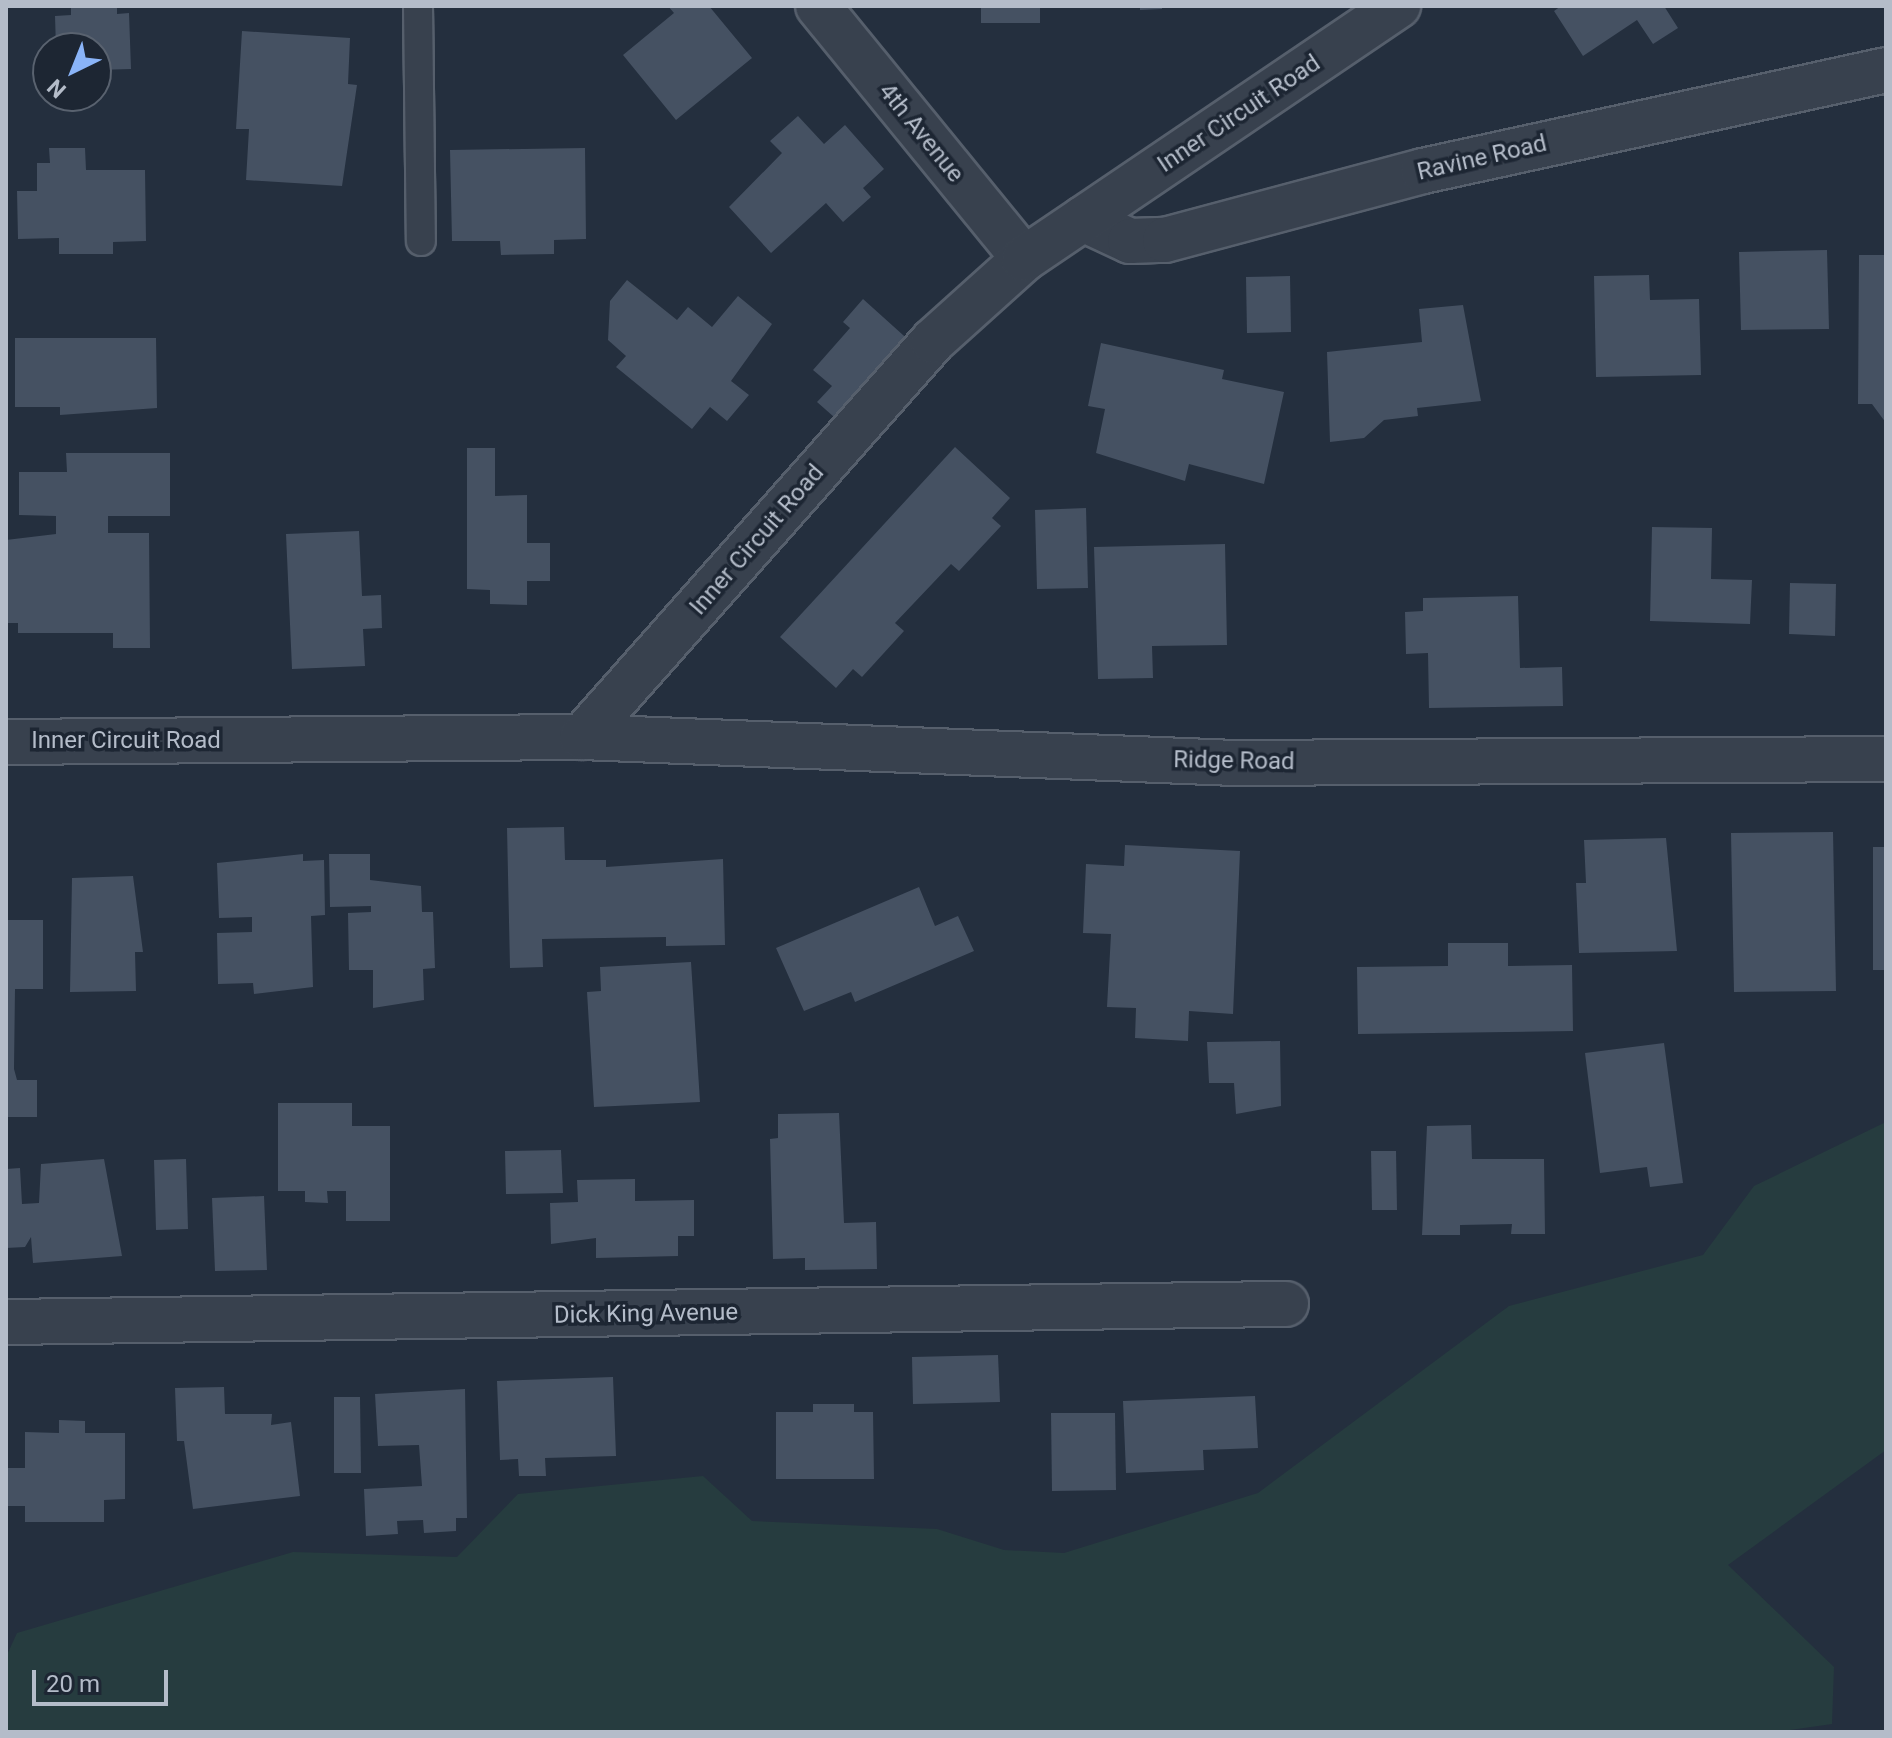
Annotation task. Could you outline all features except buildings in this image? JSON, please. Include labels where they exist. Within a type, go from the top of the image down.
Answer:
[{"type":"street","name":"4th Avenue","points":[[818,6],[1024,259]]},
{"type":"street","name":"Inner Circuit Road","points":[[6,742],[582,737],[933,341],[1024,259],[1398,6]]},
{"type":"street","name":"Ravine Road","points":[[1083,219],[1130,241],[1165,240],[1423,171],[1886,70]]},
{"type":"street","name":"Ridge Road","points":[[582,737],[1234,763],[1886,759]]},
{"type":"street","name":"Dick King Avenue","points":[[6,1322],[1286,1304]]},
{"type":"lane","points":[[418,6],[421,241]]},
{"type":"green space","points":[[1886,1122],[1886,1450],[1728,1565],[1834,1667],[1832,1724],[1777,1732],[6,1732],[6,1657],[17,1633],[293,1552],[457,1557],[518,1494],[703,1476],[752,1521],[937,1529],[1004,1550],[1064,1553],[1258,1493],[1509,1306],[1703,1255],[1754,1186]]}]
